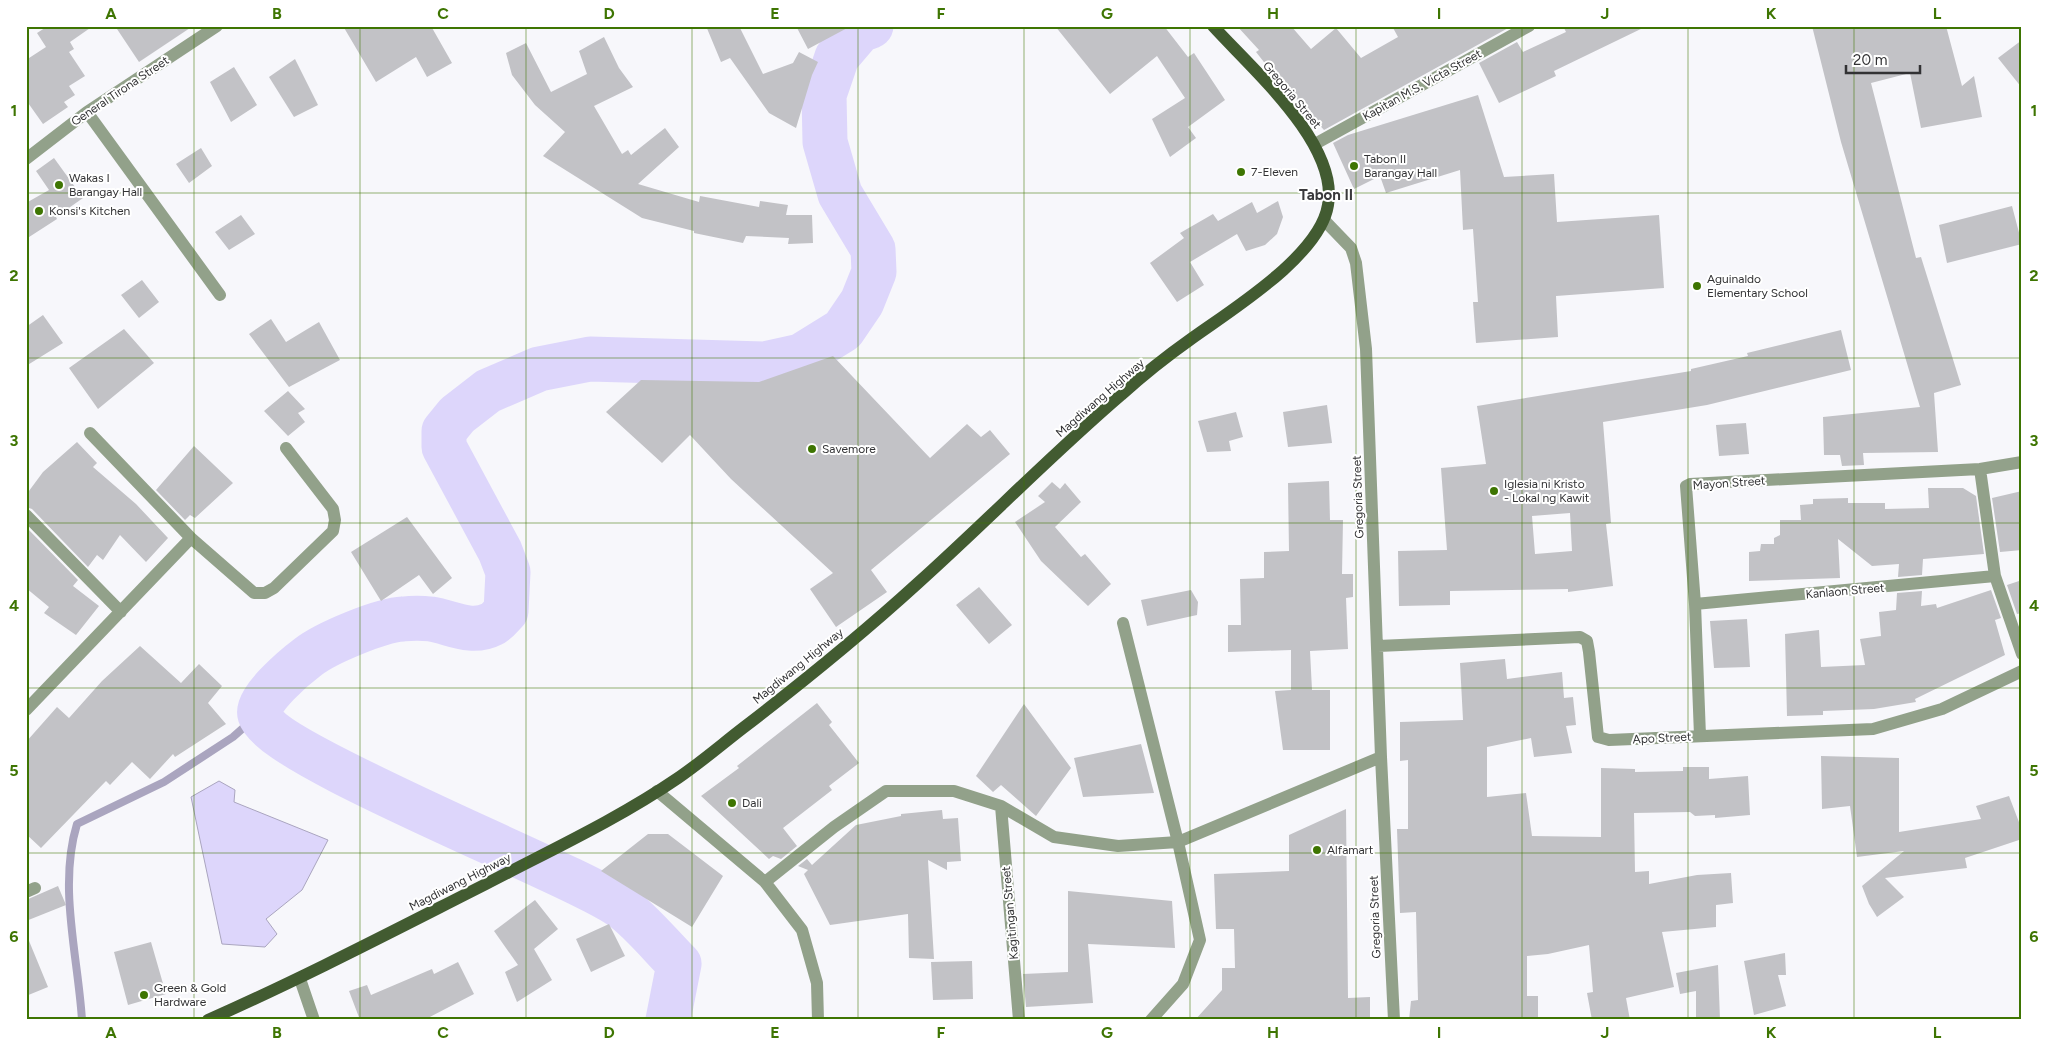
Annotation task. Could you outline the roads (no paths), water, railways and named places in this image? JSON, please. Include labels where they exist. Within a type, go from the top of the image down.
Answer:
[{"type":"main road","name":"Gregoria Street","points":[[1213,26],[1296,118],[1315,144],[1328,174],[1330,186],[1324,220]]},
{"type":"main road","name":"Magdiwang Highway","points":[[208,1020],[300,979],[593,830],[678,778],[829,662],[917,584],[1122,394],[1264,285],[1303,251],[1315,237],[1324,220]]},
{"type":"street","name":"General Tirona Street","points":[[26,159],[88,112],[217,26]]},
{"type":"street","name":"Kapitan M.S. Victa Street","points":[[1315,144],[1529,26]]},
{"type":"street","points":[[88,112],[220,295]]},
{"type":"street","name":"Gregoria Street","points":[[1324,220],[1351,248],[1360,286],[1366,349],[1381,757],[1394,1020]]},
{"type":"street","points":[[90,433],[191,538],[254,593],[265,593],[274,588],[333,531],[335,520],[333,509],[286,448]]},
{"type":"street","name":"Mayon Street","points":[[1700,736],[1695,604],[1686,486],[1690,484],[1980,470],[2022,462]]},
{"type":"street","points":[[1980,470],[1995,576],[2022,654]]},
{"type":"street","points":[[26,515],[121,612]]},
{"type":"street","points":[[26,710],[191,538]]},
{"type":"street","name":"Kanlaon Street","points":[[1695,604],[1995,576]]},
{"type":"street","points":[[1123,623],[1178,842],[1200,940],[1183,984],[1151,1020]]},
{"type":"street","name":"Apo Street","points":[[1378,646],[1580,637],[1587,641],[1589,652],[1598,737],[1609,740],[1873,729],[1942,709],[2022,671]]},
{"type":"street","points":[[765,882],[834,827],[886,791],[954,791],[1001,806],[1054,837],[1118,846],[1178,842],[1381,757]]},
{"type":"street","points":[[657,791],[765,882],[802,930],[817,983],[818,1020]]},
{"type":"street","name":"Kagitingan Street","points":[[1001,806],[1019,1020]]},
{"type":"street","points":[[300,979],[314,1020]]},
{"type":"waterway","points":[[668,1020],[679,964],[643,926],[620,906],[590,889],[365,784],[314,757],[277,734],[260,715],[260,709],[270,692],[302,661],[327,645],[354,633],[381,623],[413,618],[431,619],[461,627],[484,627],[494,623],[506,611],[508,572],[500,551],[444,447],[444,431],[457,415],[488,391],[539,369],[590,359],[765,364],[801,356],[843,330],[862,302],[874,272],[873,249],[840,194],[825,142],[824,95],[837,57],[860,30],[871,26]]},
{"type":"waterway","points":[[82,1020],[69,896],[69,872],[77,824],[164,782],[233,737],[259,714]]},
{"type":"place","name":"Tabon II Barangay Hall","points":[[1354,166]]},
{"type":"place","name":"7-Eleven","points":[[1241,172]]},
{"type":"place","name":"Wakas I Barangay Hall","points":[[59,185]]},
{"type":"place","name":"Konsi's Kitchen","points":[[39,211]]},
{"type":"place","name":"Aguinaldo Elementary School","points":[[1697,286]]},
{"type":"place","name":"Savemore","points":[[812,449]]},
{"type":"place","name":"Iglesia ni Kristo - Lokal ng Kawit","points":[[1494,491]]},
{"type":"place","name":"Dali","points":[[732,803]]},
{"type":"place","name":"Alfamart","points":[[1317,850]]},
{"type":"place","name":"Green & Gold Hardware","points":[[144,995]]},
{"type":"district","name":"Tabon II","points":[[1326,195]]}]
